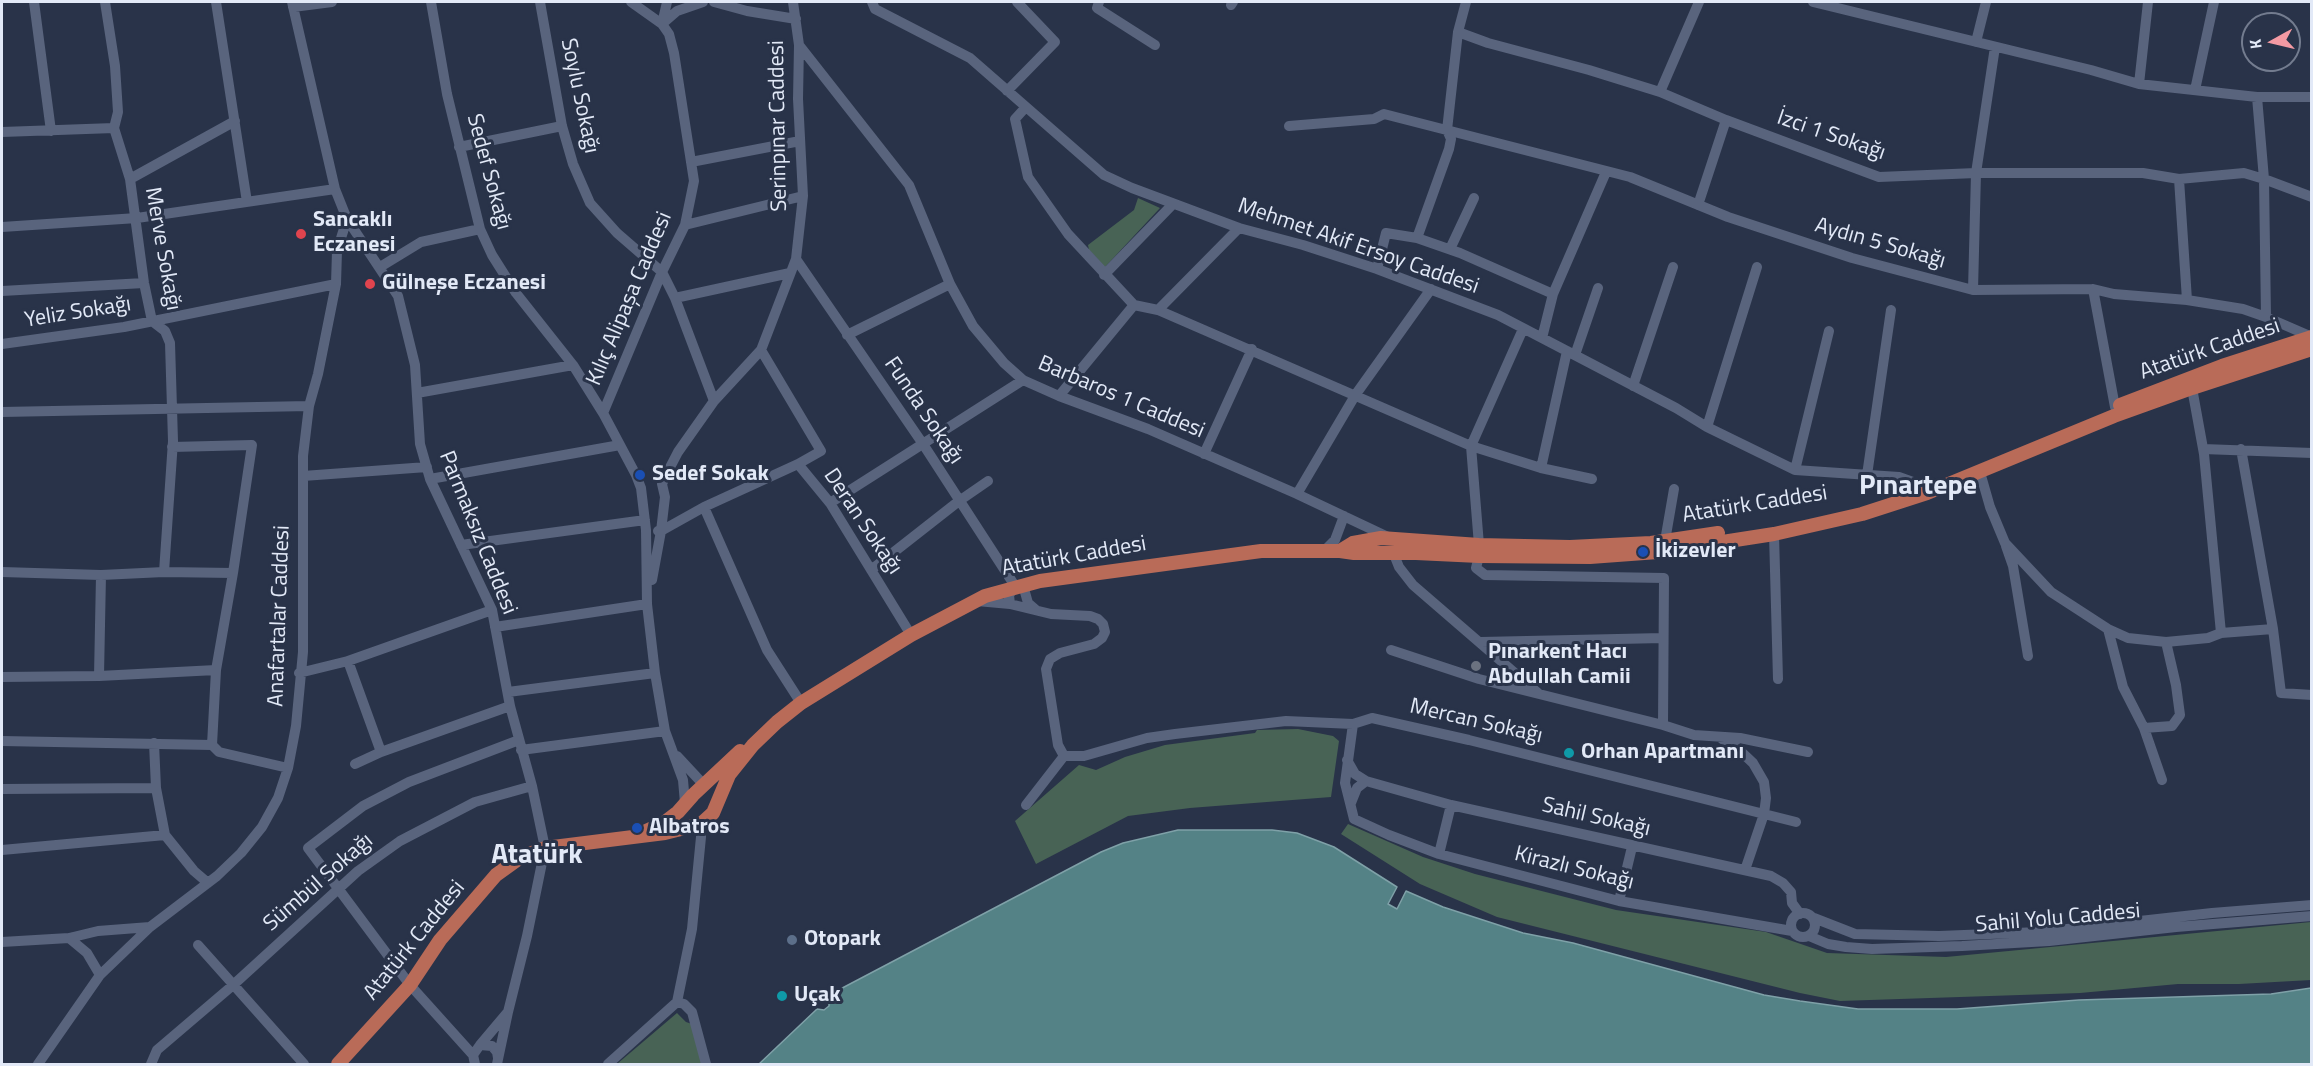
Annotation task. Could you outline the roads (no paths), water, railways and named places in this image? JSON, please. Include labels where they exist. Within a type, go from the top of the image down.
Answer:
[{"type":"main road","name":"Atatürk Caddesi","points":[[1340,551],[1353,543],[1364,540],[1389,538],[1479,550],[1590,557],[1658,552],[1773,534],[1862,514],[1926,489],[2115,407],[2222,366],[2312,337]]},
{"type":"main road","name":"Atatürk Caddesi","points":[[1926,489],[1980,472],[2114,416],[2192,388],[2309,351]]},
{"type":"main road","name":"Atatürk Caddesi","points":[[753,745],[801,703],[911,635],[976,601],[1019,585],[1174,561],[1261,551],[1340,551],[1354,554],[1570,547],[1665,541],[1815,518],[1911,495]]},
{"type":"main road","points":[[1389,538],[1392,552]]},
{"type":"main road","points":[[639,834],[665,822],[743,749],[753,745]]},
{"type":"main road","points":[[639,834],[665,833],[700,824],[713,813],[729,775],[753,745]]},
{"type":"main road","points":[[704,785],[714,790],[718,803]]},
{"type":"main road","points":[[685,803],[695,821],[700,824]]},
{"type":"main road","name":"Atatürk Caddesi","points":[[338,1065],[410,985],[440,940],[496,875],[521,857],[545,848],[639,834]]},
{"type":"street","points":[[34,2],[51,131]]},
{"type":"street","name":"Merve Sokağı","points":[[105,2],[115,66],[118,112],[114,129],[130,179],[144,283],[152,321],[165,331],[170,344],[172,447],[164,572]]},
{"type":"street","points":[[216,2],[247,202]]},
{"type":"street","points":[[292,4],[332,2]]},
{"type":"street","name":"Sedef Sokağı","points":[[431,2],[447,94],[480,229],[492,255],[516,293],[573,365],[603,413],[641,488]]},
{"type":"street","name":"Soylu Sokağı","points":[[540,2],[562,126],[573,164],[590,203],[617,233],[662,272]]},
{"type":"street","points":[[631,2],[662,24]]},
{"type":"street","points":[[662,24],[668,2]]},
{"type":"street","points":[[662,24],[677,12],[703,2]]},
{"type":"street","points":[[714,2],[747,11],[796,19]]},
{"type":"street","name":"Serinpınar Caddesi","points":[[662,484],[678,452],[714,401],[761,350],[796,259],[803,196],[799,45],[793,2]]},
{"type":"street","name":"Mehmet Akif Ersoy Caddesi","points":[[872,2],[875,9],[970,58],[1104,175],[1239,228],[1303,245],[1377,269],[1498,315],[1676,408],[1707,427],[1795,470],[1899,477],[1926,489]]},
{"type":"street","points":[[1007,91],[1055,42],[1017,2]]},
{"type":"street","points":[[1417,238],[1449,149],[1451,139],[1447,130],[1458,32],[1466,2]]},
{"type":"street","points":[[1660,92],[1699,2]]},
{"type":"street","points":[[1813,2],[1852,6],[1976,42],[2139,84],[2257,97],[2312,97]]},
{"type":"street","points":[[1976,42],[1986,2]]},
{"type":"street","points":[[2139,84],[2148,2]]},
{"type":"street","points":[[2195,90],[2214,2]]},
{"type":"street","name":"Parmaksız Caddesi","points":[[292,4],[335,189],[347,219],[398,296],[415,365],[420,444],[430,479],[492,610],[510,706],[532,786],[545,848]]},
{"type":"street","points":[[1098,5],[1155,45]]},
{"type":"street","name":"Kılıç Alipaşa Caddesi","points":[[603,413],[662,272],[685,225],[694,181],[674,53],[669,34],[662,24]]},
{"type":"street","name":"İzci 1 Sokağı","points":[[1458,32],[1488,43],[1660,92],[1726,120],[1879,177],[1976,173],[2143,173],[2179,179],[2244,174],[2264,179],[2312,198]]},
{"type":"street","name":"Barbaros 1 Caddesi","points":[[799,45],[909,185],[950,284],[973,326],[1004,363],[1023,380],[1148,429],[1297,494],[1389,538]]},
{"type":"street","points":[[1973,291],[1976,173],[1995,47]]},
{"type":"street","points":[[2257,97],[2264,179],[2266,317]]},
{"type":"street","points":[[1026,108],[1015,119],[1028,177],[1068,234],[1134,306],[1158,310],[1252,349],[1471,446],[1541,468],[1592,479]]},
{"type":"street","name":"Aydın 5 Sokağı","points":[[1289,126],[1374,119],[1384,114],[1630,177],[1728,217],[1852,258],[1973,291],[2092,289],[2114,294],[2187,300],[2243,309],[2312,337]]},
{"type":"street","points":[[1698,205],[1726,120]]},
{"type":"street","points":[[130,179],[236,121]]},
{"type":"street","points":[[459,147],[562,126]]},
{"type":"street","points":[[2,132],[114,129]]},
{"type":"street","points":[[692,162],[800,141]]},
{"type":"street","points":[[1542,339],[1553,294],[1606,172]]},
{"type":"street","points":[[2179,179],[2187,300]]},
{"type":"street","points":[[2,227],[137,218],[335,189]]},
{"type":"street","points":[[685,225],[803,196]]},
{"type":"street","points":[[1450,249],[1474,198]]},
{"type":"street","points":[[1104,275],[1173,204]]},
{"type":"street","name":"Anafartalar Caddesi","points":[[38,1065],[100,975],[150,927],[208,883],[241,853],[262,827],[278,798],[288,768],[296,726],[299,673],[303,652],[303,476],[309,406],[318,374],[336,284],[337,251],[347,219]]},
{"type":"street","points":[[1158,310],[1239,228]]},
{"type":"street","points":[[380,267],[421,242],[480,229]]},
{"type":"street","points":[[1377,269],[1386,233],[1417,238],[1450,249],[1553,294]]},
{"type":"street","name":"Funda Sokağı","points":[[796,259],[959,501],[1019,585],[1028,603],[1039,611]]},
{"type":"street","points":[[1633,386],[1673,267]]},
{"type":"street","points":[[1707,427],[1757,267]]},
{"type":"street","points":[[662,272],[675,298],[714,401]]},
{"type":"street","points":[[675,298],[790,273]]},
{"type":"street","points":[[2,291],[144,283]]},
{"type":"street","name":"Yeliz Sokağı","points":[[2,344],[152,321],[336,284]]},
{"type":"street","points":[[847,335],[950,284]]},
{"type":"street","points":[[1541,468],[1571,353],[1598,288]]},
{"type":"street","points":[[1297,494],[1356,394],[1431,289]]},
{"type":"street","points":[[2092,289],[2115,407]]},
{"type":"street","points":[[1059,396],[1134,306]]},
{"type":"street","points":[[1867,475],[1891,309]]},
{"type":"street","points":[[1523,329],[1471,446],[1479,550],[1476,568],[1485,575],[1664,578],[1663,724]]},
{"type":"street","points":[[1795,470],[1829,331]]},
{"type":"street","points":[[1204,454],[1252,349]]},
{"type":"street","name":"Deran Sokağı","points":[[761,350],[821,451],[798,464],[830,503],[911,635]]},
{"type":"street","points":[[417,393],[573,365]]},
{"type":"street","points":[[830,503],[1023,380]]},
{"type":"street","points":[[2192,388],[2203,449],[2221,633]]},
{"type":"street","points":[[2,412],[309,406]]},
{"type":"street","points":[[430,479],[620,444]]},
{"type":"street","points":[[172,447],[252,445],[216,670],[212,745]]},
{"type":"street","points":[[2203,449],[2312,453]]},
{"type":"street","points":[[2241,449],[2273,629],[2281,693],[2312,695]]},
{"type":"street","points":[[661,531],[704,507],[798,464]]},
{"type":"street","points":[[303,476],[427,467]]},
{"type":"street","points":[[1980,472],[1990,507],[2013,566],[2028,656]]},
{"type":"street","points":[[1899,477],[1911,495]]},
{"type":"street","points":[[871,570],[988,481]]},
{"type":"street","points":[[647,604],[661,531],[665,496],[662,484],[653,483],[641,488],[646,525],[647,604],[665,731],[682,780],[685,803]]},
{"type":"street","points":[[1665,541],[1674,489]]},
{"type":"street","points":[[644,506],[653,508],[664,504]]},
{"type":"street","points":[[704,507],[767,650],[801,703]]},
{"type":"street","points":[[1324,551],[1331,546],[1339,532],[1344,516]]},
{"type":"street","points":[[461,545],[646,525],[661,531]]},
{"type":"street","points":[[1339,532],[1340,551]]},
{"type":"street","points":[[1773,534],[1778,679]]},
{"type":"street","points":[[2005,543],[2052,592],[2108,629],[2128,638],[2166,642],[2208,638],[2221,633],[2273,629]]},
{"type":"street","points":[[1392,552],[1413,585],[1539,694]]},
{"type":"street","points":[[2,572],[100,575],[164,572],[233,573]]},
{"type":"street","points":[[99,676],[100,575]]},
{"type":"street","points":[[1010,604],[1010,595],[1019,585]]},
{"type":"street","points":[[976,601],[1090,616],[1103,624],[1105,632],[1094,644],[1060,653],[1050,659],[1046,669],[1058,745],[1064,756],[1026,805]]},
{"type":"street","points":[[495,627],[647,604]]},
{"type":"street","points":[[299,673],[348,661],[492,610]]},
{"type":"street","points":[[2108,629],[2122,687],[2144,728],[2162,780]]},
{"type":"street","points":[[1481,642],[1663,638]]},
{"type":"street","points":[[2144,728],[2172,726],[2180,715],[2166,642]]},
{"type":"street","points":[[1391,651],[1479,679],[1663,724],[1694,735],[1740,738],[1808,752]]},
{"type":"street","points":[[348,661],[381,752]]},
{"type":"street","points":[[2,677],[99,676],[216,670]]},
{"type":"street","points":[[508,692],[655,672]]},
{"type":"street","points":[[355,764],[381,752],[510,706]]},
{"type":"street","name":"Mercan Sokağı","points":[[1064,756],[1084,756],[1147,738],[1286,721],[1353,724],[1372,718],[1796,822]]},
{"type":"street","points":[[1352,803],[1345,783],[1353,724]]},
{"type":"street","points":[[508,1011],[480,1045],[472,1061],[410,985],[308,849],[363,806],[409,782],[520,745],[665,731]]},
{"type":"street","points":[[1718,737],[1736,747],[1753,763],[1764,782],[1766,798],[1764,814],[1745,870]]},
{"type":"street","points":[[2,741],[212,745],[219,752],[288,768]]},
{"type":"street","points":[[154,743],[156,788],[165,836],[194,871],[208,883]]},
{"type":"street","points":[[673,752],[704,785]]},
{"type":"street","points":[[1347,759],[1355,774],[1366,781],[1357,788],[1352,803]]},
{"type":"street","name":"Sahil Sokağı","points":[[1366,781],[1450,805],[1771,876],[1783,883],[1791,892],[1792,903],[1800,914]]},
{"type":"street","name":"Sümbül Sokağı","points":[[151,1065],[157,1050],[232,986],[358,871],[400,841],[475,802],[532,786]]},
{"type":"street","points":[[2,789],[156,788]]},
{"type":"street","name":"Kirazlı Sokağı","points":[[1352,803],[1354,819],[1389,836],[1439,854],[1619,902],[1792,931]]},
{"type":"street","points":[[1439,854],[1450,805]]},
{"type":"street","points":[[608,1065],[677,1002],[692,929],[701,837],[700,824]]},
{"type":"street","points":[[2,850],[165,836]]},
{"type":"street","points":[[1619,902],[1632,847]]},
{"type":"street","points":[[497,1063],[545,848]]},
{"type":"street","name":"Sahil Yolu Caddesi","points":[[1814,918],[1855,934],[1929,936],[2040,932],[2212,913],[2312,905]]},
{"type":"street","points":[[1800,914],[1807,914],[1814,918],[1815,929],[1809,936],[1799,937],[1792,931],[1791,921],[1800,914]]},
{"type":"street","name":"Sahil Yolu Caddesi","points":[[1809,936],[1828,944],[1846,947],[1872,949],[1952,947],[2049,941],[2176,927],[2312,916]]},
{"type":"street","points":[[2,942],[69,938],[98,931],[150,927]]},
{"type":"street","points":[[69,938],[87,953],[100,975]]},
{"type":"street","points":[[198,945],[304,1065]]},
{"type":"street","points":[[677,1002],[684,1004],[693,1012],[706,1065]]},
{"type":"street","points":[[480,1045],[492,1046],[497,1052],[497,1063]]},
{"type":"place","name":"Sancaklı Eczanesi","points":[[301,234]]},
{"type":"place","name":"Gülneşe Eczanesi","points":[[370,284]]},
{"type":"place","name":"Sedef Sokak","points":[[640,475]]},
{"type":"place","name":"İkizevler","points":[[1643,552]]},
{"type":"place","name":"Pınarkent Hacı Abdullah Camii","points":[[1476,666]]},
{"type":"place","name":"Orhan Apartmanı","points":[[1569,753]]},
{"type":"place","name":"Albatros","points":[[637,828]]},
{"type":"place","name":"Otopark","points":[[792,940]]},
{"type":"place","name":"Uçak","points":[[782,996]]},
{"type":"district","name":"Pınartepe","points":[[1918,487]]},
{"type":"district","name":"Atatürk","points":[[537,856]]}]
